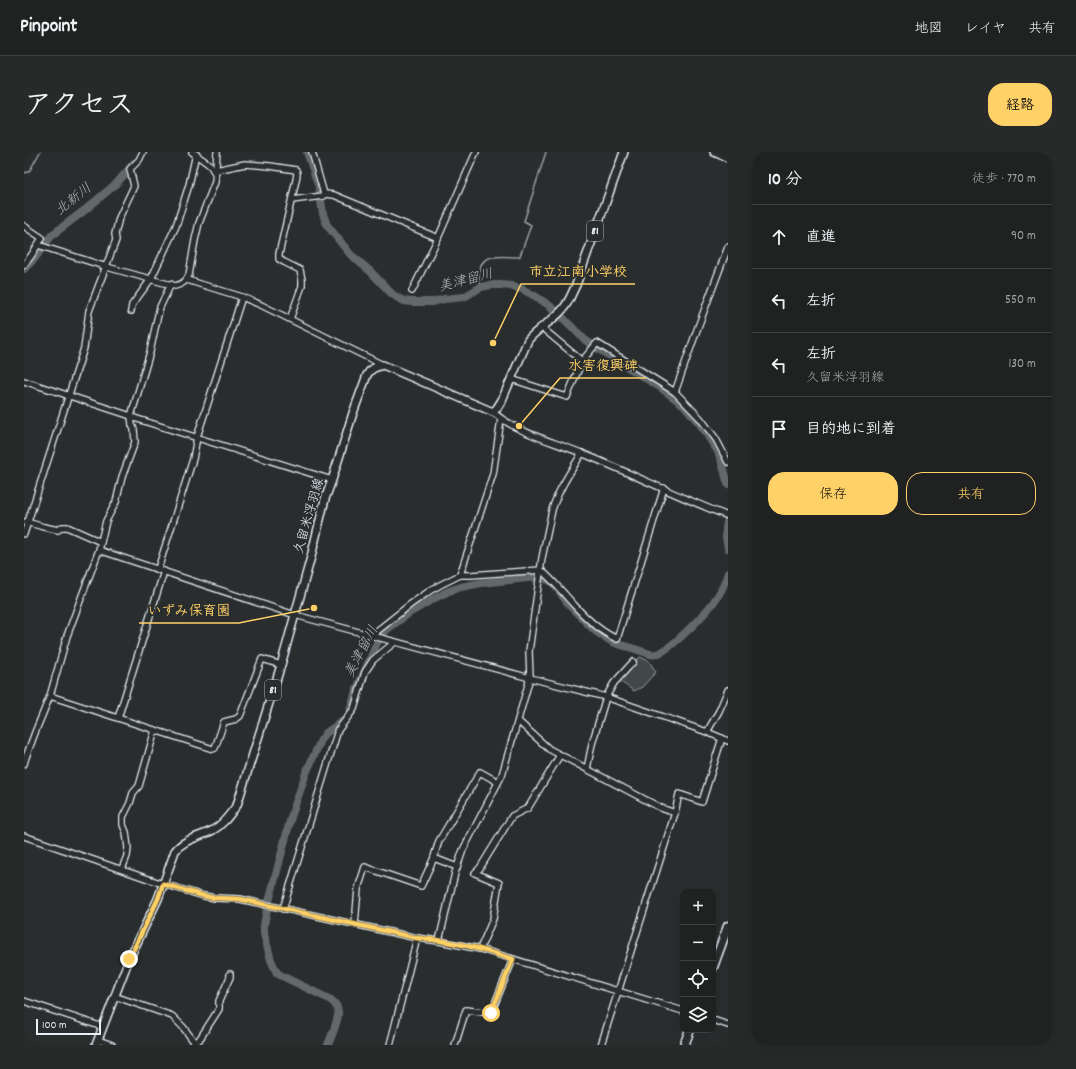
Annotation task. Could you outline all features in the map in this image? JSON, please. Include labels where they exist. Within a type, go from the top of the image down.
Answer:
[{"type":"highway","points":[[715,961],[728,926]]},
{"type":"highway","points":[[684,1045],[689,1033]]},
{"type":"main road","name":"81","points":[[493,412],[502,400],[528,340],[534,333],[542,328],[564,308],[576,284],[624,152]]},
{"type":"main road","points":[[714,152],[728,158]]},
{"type":"main road","points":[[383,365],[493,412]]},
{"type":"main road","name":"久留米浮羽線","points":[[97,1042],[129,959],[158,899],[175,851],[184,842],[215,830],[224,822],[236,805],[242,790],[296,615],[325,499],[353,413],[367,374],[374,367],[383,365]]},
{"type":"street","points":[[24,534],[26,522],[84,348],[89,311],[116,240],[115,234],[119,218],[134,186],[130,168],[139,160],[143,152]]},
{"type":"street","points":[[39,246],[175,286],[181,284],[187,280],[189,275],[199,223],[215,182],[217,152]]},
{"type":"street","points":[[312,152],[324,195]]},
{"type":"street","points":[[412,291],[438,238],[476,152]]},
{"type":"street","points":[[131,311],[132,305],[150,279],[176,226],[189,185],[194,153],[210,165],[216,172]]},
{"type":"street","points":[[216,172],[245,164],[296,170],[297,174],[292,200],[279,254],[279,259],[300,270],[302,280],[302,286],[290,319]]},
{"type":"street","points":[[292,200],[334,195],[438,238]]},
{"type":"street","points":[[24,226],[42,238],[39,246],[24,265]]},
{"type":"street","points":[[675,392],[728,247]]},
{"type":"street","points":[[187,280],[242,297],[261,305],[383,365]]},
{"type":"street","points":[[24,764],[25,757],[50,696],[67,636],[99,550],[106,521],[116,502],[122,477],[135,442],[135,433],[131,417],[150,352],[160,307],[171,284]]},
{"type":"street","points":[[118,718],[193,459],[197,437],[242,297]]},
{"type":"street","points":[[542,328],[582,361]]},
{"type":"street","points":[[511,379],[567,397],[582,361],[597,343],[675,392],[716,439],[728,462]]},
{"type":"street","points":[[24,381],[131,417],[332,480]]},
{"type":"street","points":[[493,412],[501,419],[525,432],[582,453],[728,516]]},
{"type":"street","points":[[460,575],[493,474],[501,419]]},
{"type":"street","points":[[439,941],[457,867],[463,850],[502,775],[518,722],[530,678],[529,651],[548,525],[554,503],[582,453]]},
{"type":"street","points":[[372,635],[421,597],[460,575],[540,572],[550,577],[576,608],[594,624],[606,634],[617,639],[664,488]]},
{"type":"street","points":[[26,522],[44,528],[58,530],[62,527],[68,527],[101,542]]},
{"type":"street","points":[[99,550],[296,615],[606,697],[707,732],[728,741]]},
{"type":"street","points":[[284,908],[338,730],[354,709],[365,672],[373,660],[392,641]]},
{"type":"street","points":[[50,696],[213,749],[215,748],[224,722],[240,716],[262,659],[281,665]]},
{"type":"street","points":[[587,769],[592,744],[606,697],[614,683],[634,662]]},
{"type":"street","points":[[707,732],[719,711],[728,690]]},
{"type":"street","points":[[518,722],[549,749],[661,808],[674,813]]},
{"type":"street","points":[[122,869],[127,856],[128,848],[126,832],[123,825],[123,817],[133,793],[139,786],[156,730]]},
{"type":"street","points":[[601,1045],[679,794],[702,802],[722,738]]},
{"type":"street","points":[[480,949],[493,919],[499,882],[475,872],[480,868],[512,816],[528,808],[560,755]]},
{"type":"street","points":[[354,924],[358,889],[365,867],[421,886],[434,858],[439,841],[480,772],[498,782]]},
{"type":"street","points":[[24,836],[163,884],[204,896],[240,899],[261,903],[417,938],[480,949],[680,1011]]},
{"type":"street","points":[[434,858],[457,867]]},
{"type":"street","points":[[390,1045],[417,938]]},
{"type":"street","points":[[455,1045],[466,1010],[491,1013],[513,959]]},
{"type":"street","points":[[114,996],[172,1016],[183,1027],[194,1044],[199,1040],[219,1009],[219,1001],[230,974]]},
{"type":"street","points":[[24,1001],[103,1027]]},
{"type":"street","points":[[716,1021],[728,1025]]},
{"type":"street","points":[[97,1042],[112,1045]]},
{"type":"shaded area","points":[[640,657],[649,661],[656,672],[642,687],[634,691],[618,680]]},
{"type":"waterway","points":[[24,173],[30,170],[40,152]]},
{"type":"waterway","name":"美津留川","points":[[307,152],[319,187],[323,214],[327,225],[350,254],[370,271],[392,294],[404,301],[433,302],[444,299],[464,297],[481,287],[502,285],[522,289],[535,296],[550,306],[585,340],[660,387],[684,405],[700,424],[717,450],[728,484]]},
{"type":"waterway","points":[[481,287],[479,275],[480,267],[483,262],[487,259],[499,256],[520,256],[531,225],[524,221],[546,152]]},
{"type":"waterway","name":"北新川","points":[[24,269],[34,259],[52,235],[117,183],[134,163]]},
{"type":"waterway","name":"美津留川","points":[[728,517],[726,525],[726,540],[728,548]]},
{"type":"waterway","name":"美津留川","points":[[328,1045],[337,1019],[338,1010],[336,1006],[329,999],[277,973],[271,960],[264,934],[264,925],[291,817],[306,773],[321,740],[326,733],[347,718],[356,691],[377,643],[386,630],[409,613],[449,591],[481,583],[537,577],[549,580],[554,584],[570,606],[598,633],[618,644],[654,654],[662,652],[670,646],[711,606],[719,594],[728,573]]},
{"type":"place","name":"市立江南小学校","points":[[493,343]]},
{"type":"place","name":"水害復興碑","points":[[519,426]]},
{"type":"place","name":"いずみ保育園","points":[[314,608]]},
{"type":"route","points":[[129,959],[158,899],[163,884],[204,896],[240,899],[417,938],[464,945],[513,959],[491,1013]]}]
